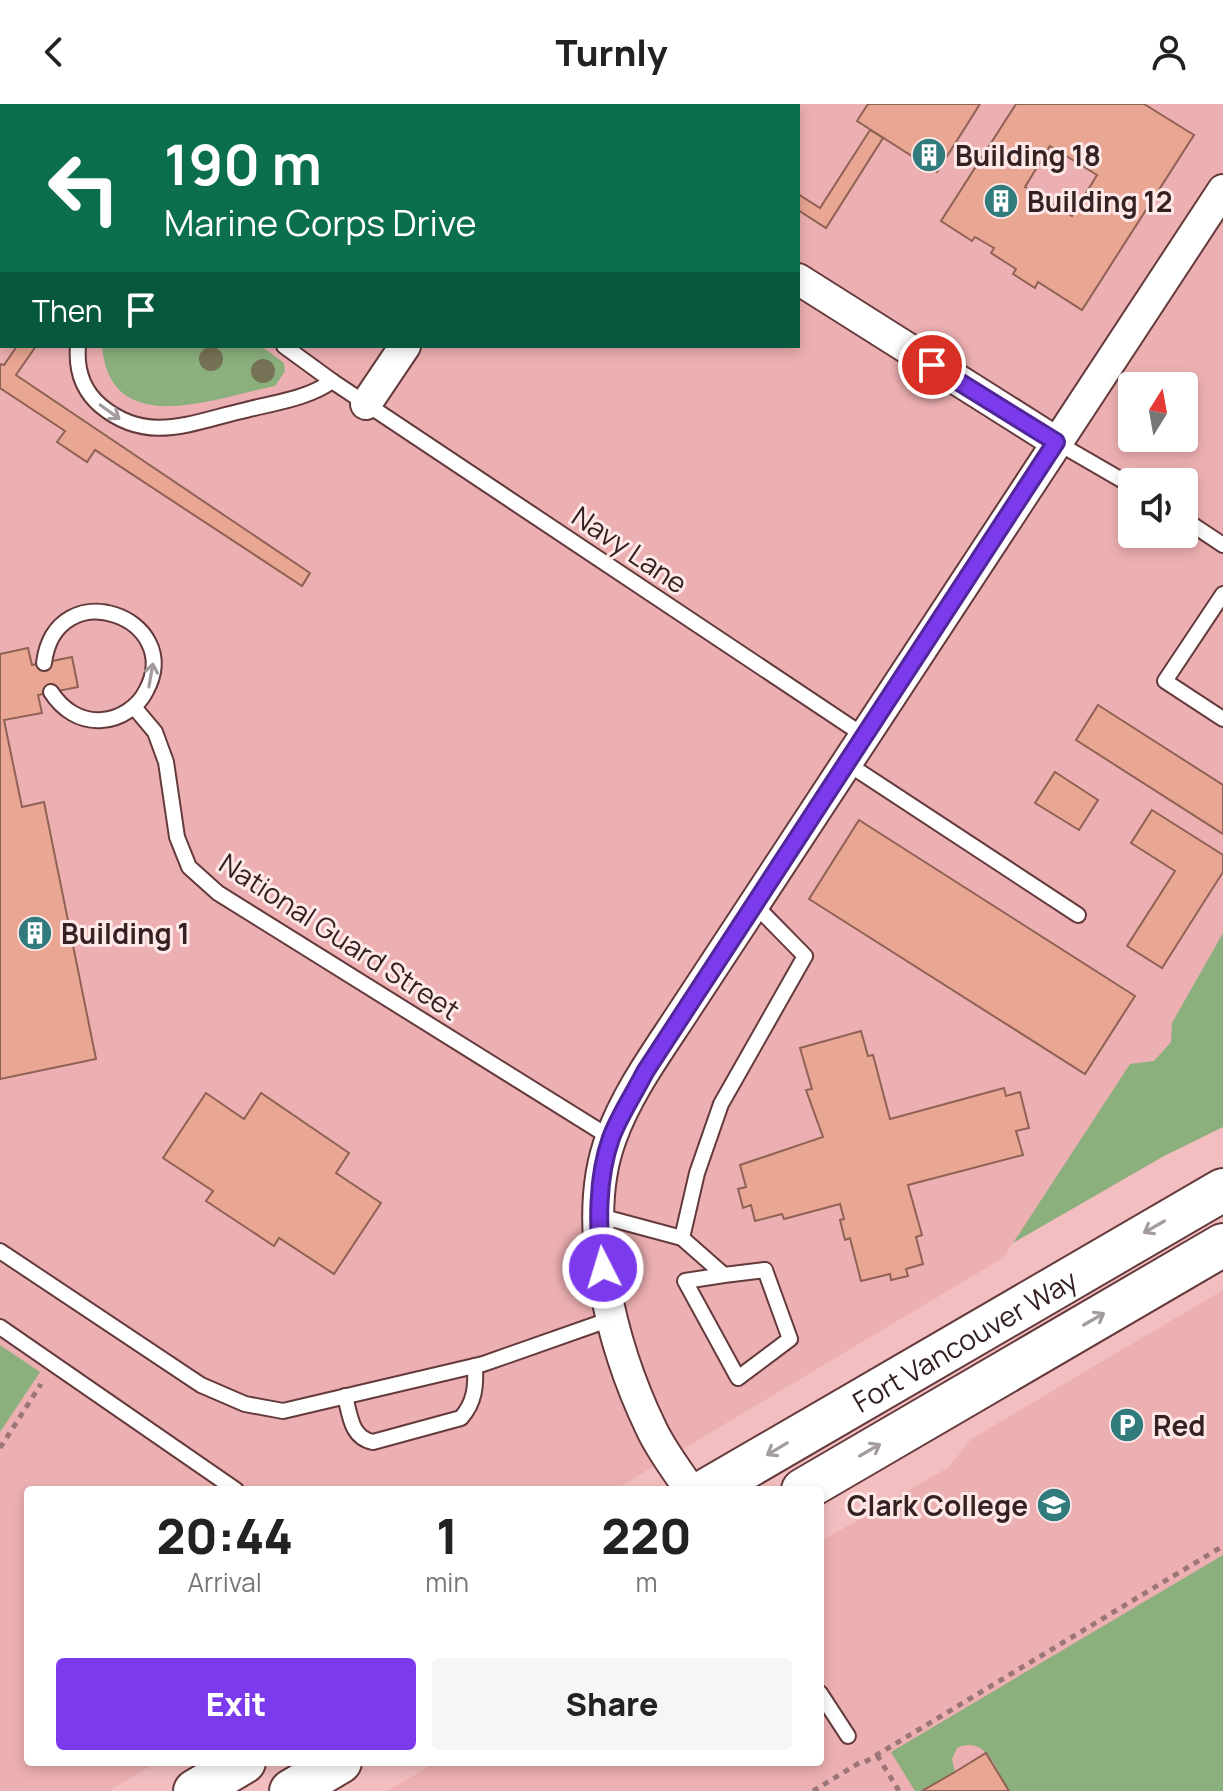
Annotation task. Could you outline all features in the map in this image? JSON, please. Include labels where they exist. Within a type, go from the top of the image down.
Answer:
[{"type":"street","points":[[687,1486],[652,1431],[611,1319],[599,1243],[611,1138],[645,1072],[1223,190]]},
{"type":"street","points":[[800,280],[1056,442]]},
{"type":"street","points":[[366,404],[404,348]]},
{"type":"street","name":"Fort Vancouver Way","points":[[714,1486],[1223,1190]]},
{"type":"street","name":"Fort Vancouver Way","points":[[810,1486],[1223,1245]]},
{"type":"street","points":[[195,1791],[237,1766]]},
{"type":"street","points":[[291,1791],[333,1766]]},
{"type":"lane","points":[[78,348],[78,371],[89,393],[118,419],[149,429],[169,428],[261,406],[323,388],[332,381]]},
{"type":"lane","name":"Navy Lane","points":[[287,348],[866,737]]},
{"type":"lane","points":[[1056,442],[1118,478]]},
{"type":"lane","points":[[1198,528],[1223,545]]},
{"type":"lane","points":[[1223,594],[1165,681],[1223,719]]},
{"type":"lane","points":[[44,663],[51,638],[67,620],[89,611],[124,617],[148,642],[153,665],[148,688],[134,707],[114,718],[90,720],[68,711],[51,692]]},
{"type":"lane","name":"National Guard Street","points":[[134,707],[155,732],[166,762],[177,837],[189,867],[218,893],[611,1138]]},
{"type":"lane","points":[[848,764],[1078,915]]},
{"type":"lane","points":[[682,1238],[697,1173],[721,1104],[805,956],[755,905]]},
{"type":"lane","points":[[600,1216],[682,1238],[724,1275],[765,1270],[790,1339],[738,1378],[685,1281],[724,1275]]},
{"type":"lane","points":[[0,1251],[201,1385],[245,1404],[283,1411],[475,1366],[611,1319]]},
{"type":"lane","points":[[0,1327],[230,1486]]},
{"type":"lane","points":[[345,1396],[356,1434],[361,1440],[373,1442],[461,1418],[471,1407],[475,1366]]},
{"type":"lane","points":[[824,1699],[848,1736]]},
{"type":"path","points":[[0,1448],[55,1363]]},
{"type":"path","points":[[813,1791],[1223,1546]]},
{"type":"path","points":[[848,1736],[865,1762]]},
{"type":"path","points":[[877,1755],[899,1791]]},
{"type":"shaded area","points":[[800,104],[1223,104],[1223,1127],[1164,1156],[1013,1243],[1003,1258],[621,1486],[24,1486],[24,1766],[150,1766],[109,1791],[0,1791],[0,348],[800,348]]},
{"type":"shaded area","name":"Clark College","points":[[1223,1290],[1223,1791],[388,1791],[429,1766],[824,1766],[824,1540],[949,1467],[971,1439]]},
{"type":"green space","points":[[102,348],[264,348],[284,363],[285,371],[275,386],[196,404],[169,406],[144,404],[124,394],[109,375]]},
{"type":"green space","points":[[1223,933],[1223,1127],[1164,1156],[1013,1243],[1130,1064],[1154,1061],[1171,1042],[1172,1023]]},
{"type":"green space","points":[[0,1345],[40,1372],[0,1432]]},
{"type":"green space","points":[[1223,1555],[1223,1791],[1009,1791],[989,1756],[976,1746],[967,1745],[957,1748],[952,1759],[955,1772],[922,1791],[915,1791],[891,1752]]},
{"type":"building","name":"Building 18","points":[[868,104],[980,104],[937,172],[857,121]]},
{"type":"building","name":"Building 12","points":[[1016,104],[1144,104],[1194,135],[1082,310],[1038,282],[1035,288],[1013,274],[1016,269],[991,253],[994,248],[975,237],[972,241],[941,221]],"holes":[[[1050,146],[1097,175],[1072,216],[1025,187]]]},
{"type":"building","points":[[870,130],[883,138],[826,228],[800,211],[800,195],[820,208]]},
{"type":"building","points":[[16,348],[35,348],[16,375],[310,573],[302,586],[95,450],[87,462],[57,442],[65,431],[0,388],[0,364],[4,365]]},
{"type":"building","name":"Building 1","points":[[28,648],[32,665],[72,657],[78,687],[38,695],[42,713],[4,720],[22,807],[44,802],[96,1059],[0,1079],[0,654]]},
{"type":"building","points":[[1098,705],[1223,785],[1223,834],[1076,740]]},
{"type":"building","points":[[1055,772],[1098,800],[1079,830],[1035,803]]},
{"type":"building","points":[[1152,810],[1223,855],[1223,872],[1162,968],[1127,946],[1175,871],[1131,843]]},
{"type":"building","points":[[859,820],[1135,996],[1085,1074],[809,899]]},
{"type":"building","points":[[861,1031],[868,1056],[873,1055],[890,1119],[1004,1088],[1006,1096],[1020,1092],[1029,1128],[1016,1131],[1023,1155],[908,1185],[922,1235],[916,1237],[923,1264],[906,1269],[908,1276],[891,1280],[890,1274],[861,1281],[850,1238],[845,1240],[840,1204],[784,1219],[782,1214],[755,1221],[751,1205],[743,1208],[738,1189],[746,1187],[740,1165],[823,1137],[806,1090],[812,1089],[800,1048]]},
{"type":"building","points":[[206,1093],[244,1119],[261,1093],[349,1153],[336,1173],[381,1203],[334,1274],[279,1238],[274,1246],[206,1201],[213,1191],[163,1158]]},
{"type":"building","points":[[986,1753],[1009,1791],[922,1791],[955,1772]]},
{"type":"place","name":"Building 18","points":[[929,155]]},
{"type":"place","name":"Building 12","points":[[1001,201]]},
{"type":"place","name":"Building 1","points":[[35,933]]},
{"type":"place","name":"Red","points":[[1127,1425]]},
{"type":"place","name":"Clark College","points":[[1054,1505]]},
{"type":"route","points":[[603,1268],[599,1243],[606,1160],[611,1138],[645,1072],[1056,442],[932,365]]}]
